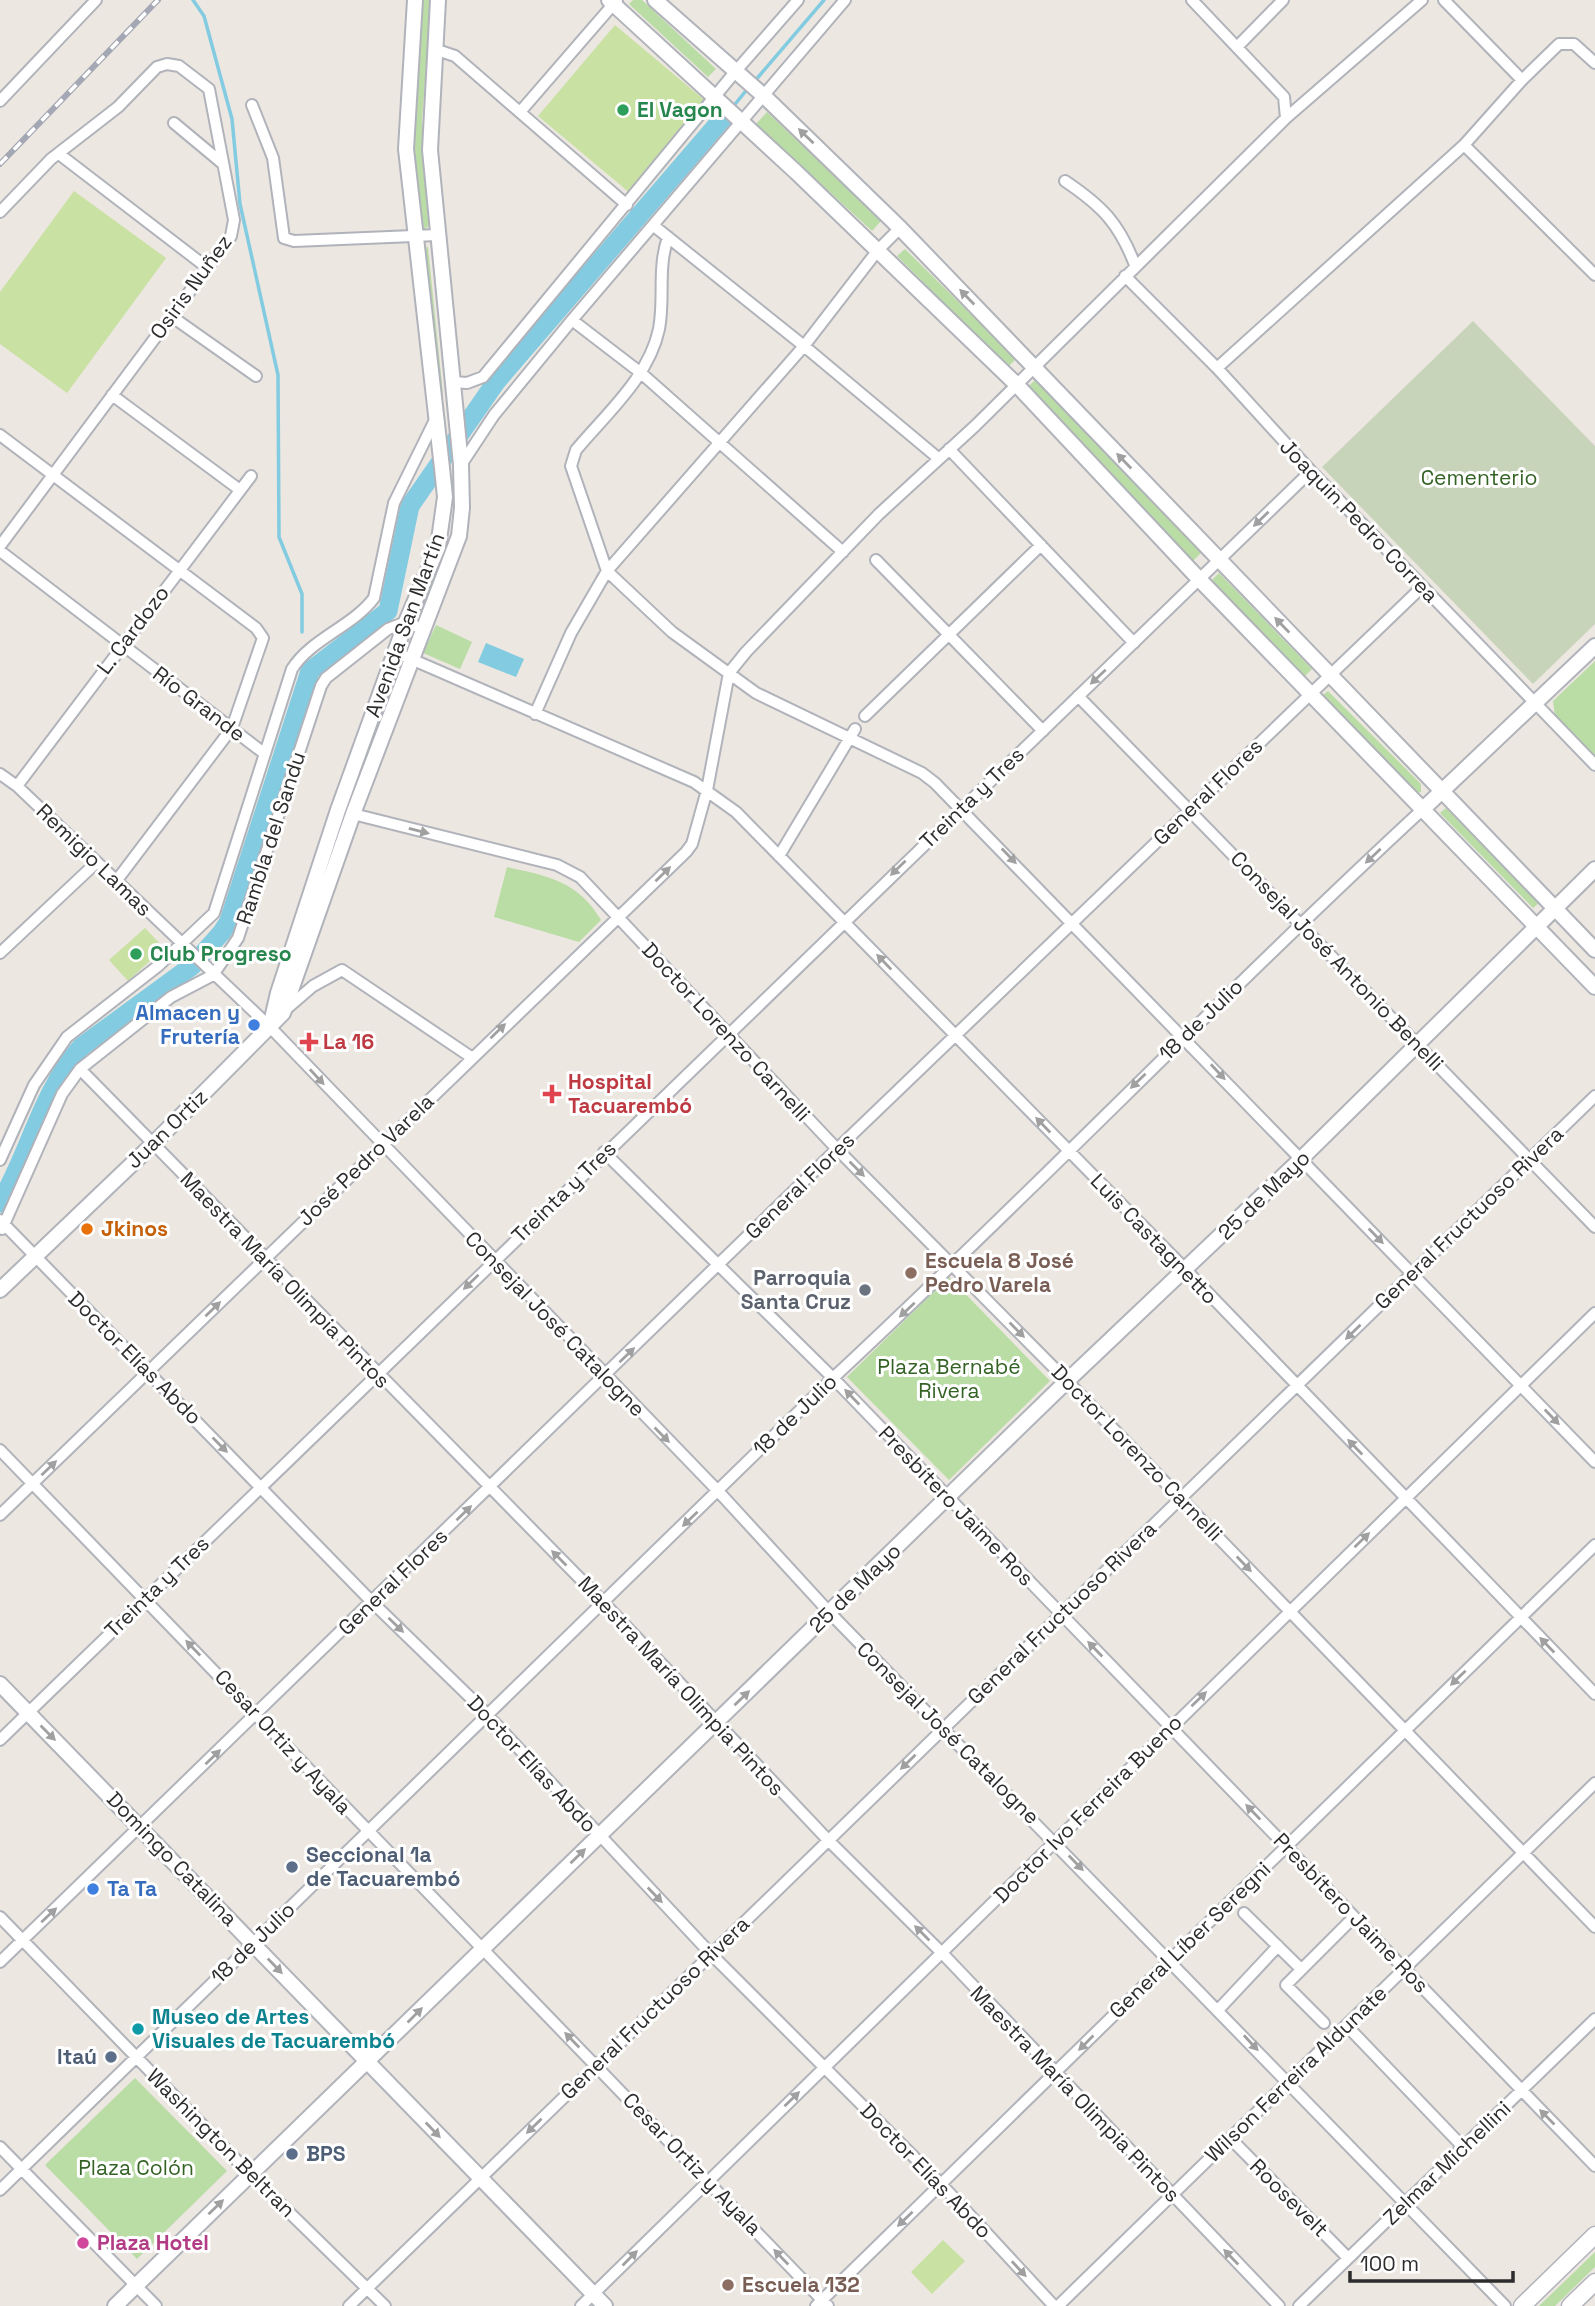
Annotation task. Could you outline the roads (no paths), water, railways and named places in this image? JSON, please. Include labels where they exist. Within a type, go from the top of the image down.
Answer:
[{"type":"main road","points":[[1522,2306],[1595,2235]]},
{"type":"main road","points":[[1570,2306],[1595,2282]]},
{"type":"street","points":[[0,101],[96,0]]},
{"type":"street","name":"Avenida San Martín","points":[[270,1027],[278,993],[329,836],[394,652],[438,547],[445,497],[406,149],[415,0]]},
{"type":"street","name":"Avenida San Martín","points":[[283,1013],[353,814],[459,536],[462,508],[457,412],[429,150],[438,0]]},
{"type":"street","points":[[655,0],[761,94],[900,228],[1443,789],[1595,950]]},
{"type":"street","points":[[453,382],[467,383],[484,377],[798,0]]},
{"type":"street","points":[[460,457],[572,320],[654,226],[738,119],[845,0]]},
{"type":"street","points":[[1192,0],[1284,97],[1286,118]]},
{"type":"street","points":[[1237,47],[1283,0]]},
{"type":"street","points":[[729,673],[938,458],[1286,118],[1422,0]]},
{"type":"street","points":[[1444,0],[1522,80]]},
{"type":"street","points":[[520,111],[613,1],[1016,384],[1199,579],[1595,987]]},
{"type":"street","points":[[1217,368],[1464,145],[1522,80],[1559,44],[1574,44],[1595,64]]},
{"type":"street","points":[[434,48],[455,56],[627,205]]},
{"type":"street","name":"Osiris Nuñez","points":[[0,545],[233,230],[209,89],[179,66],[167,64],[157,67],[118,107],[59,154]]},
{"type":"street","points":[[252,105],[273,158],[284,238],[294,241],[437,234]]},
{"type":"street","points":[[174,122],[222,163]]},
{"type":"street","points":[[1464,145],[1595,275]]},
{"type":"street","points":[[0,212],[59,154],[205,266]]},
{"type":"street","points":[[1065,181],[1098,203],[1119,228],[1136,265]]},
{"type":"street","points":[[654,226],[938,458]]},
{"type":"street","points":[[535,714],[571,633],[607,571],[718,441],[804,346],[878,250],[900,228]]},
{"type":"street","points":[[668,237],[659,275],[659,330],[641,373],[576,450],[571,466],[607,571],[705,659],[756,693],[852,733],[922,773],[961,807],[1595,1462]]},
{"type":"street","name":"Joaquin Pedro Correa","points":[[1125,276],[1217,368],[1311,471],[1595,765]]},
{"type":"street","points":[[171,316],[256,376]]},
{"type":"street","points":[[572,320],[641,373],[844,552]]},
{"type":"street","points":[[112,394],[240,490]]},
{"type":"street","points":[[0,1160],[34,1085],[58,1048],[183,946],[214,913],[298,660],[367,608],[374,598],[394,503],[437,421]]},
{"type":"street","points":[[0,435],[179,568],[256,628],[262,638],[232,729],[117,880]]},
{"type":"street","points":[[949,449],[1134,643]]},
{"type":"street","name":"Treinta y Tres","points":[[0,1740],[604,1152],[1311,471]]},
{"type":"street","name":"L. Cardozo","points":[[17,786],[251,476]]},
{"type":"street","points":[[865,716],[1041,545]]},
{"type":"street","name":"Río Grande","points":[[0,551],[265,754]]},
{"type":"street","points":[[876,560],[1042,731]]},
{"type":"street","name":"General Flores","points":[[0,1962],[836,1149],[1422,587]]},
{"type":"street","points":[[406,622],[422,629]]},
{"type":"street","name":"Rambla del Sandu","points":[[211,973],[243,927],[321,686],[326,678],[388,629],[406,622]]},
{"type":"street","name":"18 de Julio","points":[[0,2190],[833,1378],[953,1265],[1301,922],[1595,646]]},
{"type":"street","name":"Luis Castagnetto","points":[[394,652],[707,790],[736,813],[1185,1269],[1595,1694]]},
{"type":"street","name":"José Pedro Varela","points":[[0,1515],[692,844],[707,790],[729,673]]},
{"type":"street","name":"Consejal José Antonio Benelli","points":[[1078,696],[1419,1042],[1529,1161],[1595,1227]]},
{"type":"street","points":[[779,856],[852,733]]},
{"type":"street","name":"Remigio Lamas","points":[[0,774],[17,786],[183,946]]},
{"type":"street","name":"Doctor Lorenzo Carnelli","points":[[353,814],[569,869],[580,877],[836,1149],[1067,1381],[1595,1927]]},
{"type":"street","points":[[0,953],[97,862]]},
{"type":"street","name":"25 de Mayo","points":[[115,2306],[1067,1381],[1301,1160],[1595,869]]},
{"type":"street","name":"Consejal José Catalogne","points":[[183,946],[270,1027],[718,1491],[830,1614],[944,1727],[1505,2306]]},
{"type":"street","name":"Juan Ortiz","points":[[0,1290],[153,1144],[283,1013],[335,971],[351,973],[471,1057]]},
{"type":"street","points":[[2,1226],[62,1094],[80,1069],[171,997],[211,973]]},
{"type":"street","name":"Maestra María Olimpia Pintos","points":[[80,1069],[489,1489],[603,1602],[828,1840],[942,1953],[1279,2306]]},
{"type":"street","name":"General Fructuoso Rivera","points":[[349,2306],[1595,1096]]},
{"type":"street","name":"Presbítero Jaime Ros","points":[[604,1152],[833,1378],[1595,2166]]},
{"type":"street","name":"Doctor Elías Abdo","points":[[2,1226],[35,1256],[372,1602],[488,1715],[711,1954],[941,2184],[1056,2306]]},
{"type":"street","name":"Doctor Ivo Ferreira Bueno","points":[[581,2306],[1595,1313]]},
{"type":"street","name":"Cesar Ortiz y Ayala","points":[[0,1450],[708,2180],[822,2304]]},
{"type":"street","name":"General Líber Seregni","points":[[822,2304],[941,2184],[1595,1545]]},
{"type":"street","name":"Domingo Catalina","points":[[0,1684],[605,2306]]},
{"type":"street","name":"Wilson Ferreira Aldunate","points":[[1056,2306],[1595,1783]]},
{"type":"street","points":[[1244,1913],[1300,1968]]},
{"type":"street","name":"Washington Beltran","points":[[0,1917],[250,2174],[385,2306]]},
{"type":"street","points":[[1324,2023],[1286,1985],[1300,1968],[1354,1917]]},
{"type":"street","points":[[1219,2009],[1278,1946]]},
{"type":"street","name":"Zelmar Michellini","points":[[1299,2306],[1595,2019]]},
{"type":"street","points":[[1347,2026],[1463,2147]]},
{"type":"street","name":"Roosevelt","points":[[1230,2138],[1348,2258]]},
{"type":"street","points":[[0,2147],[156,2306]]},
{"type":"water","points":[[486,643],[524,659],[516,677],[478,662]]},
{"type":"waterway","points":[[193,0],[204,16],[232,119],[240,204],[278,375],[279,537],[302,594],[302,632]]},
{"type":"waterway","points":[[754,82],[824,0]]},
{"type":"waterway","points":[[732,108],[749,87]]},
{"type":"waterway","points":[[0,1203],[46,1103],[67,1065],[81,1047],[192,966],[229,921],[310,671],[388,611],[410,506],[496,382],[723,118]]},
{"type":"railway","points":[[0,164],[158,0]]},
{"type":"place","name":"El Vagon","points":[[623,110]]},
{"type":"place","name":"Club Progreso","points":[[136,954]]},
{"type":"place","name":"Almacen y Frutería","points":[[254,1025]]},
{"type":"place","name":"La 16","points":[[309,1042]]},
{"type":"place","name":"Hospital Tacuarembó","points":[[552,1094]]},
{"type":"place","name":"Jkinos","points":[[87,1229]]},
{"type":"place","name":"Escuela 8 José Pedro Varela","points":[[911,1273]]},
{"type":"place","name":"Parroquia Santa Cruz","points":[[865,1290]]},
{"type":"place","name":"Seccional 1a de Tacuarembó","points":[[292,1867]]},
{"type":"place","name":"Ta Ta","points":[[93,1889]]},
{"type":"place","name":"Museo de Artes Visuales de Tacuarembó","points":[[138,2029]]},
{"type":"place","name":"Itaú","points":[[111,2057]]},
{"type":"place","name":"BPS","points":[[292,2154]]},
{"type":"place","name":"Plaza Hotel","points":[[83,2243]]},
{"type":"place","name":"Escuela 132","points":[[728,2285]]},
{"type":"park label","name":"Cementerio","points":[[1479,478]]},
{"type":"park label","name":"Plaza Bernabé Rivera","points":[[949,1379]]},
{"type":"park label","name":"Plaza Colón","points":[[136,2168]]}]
